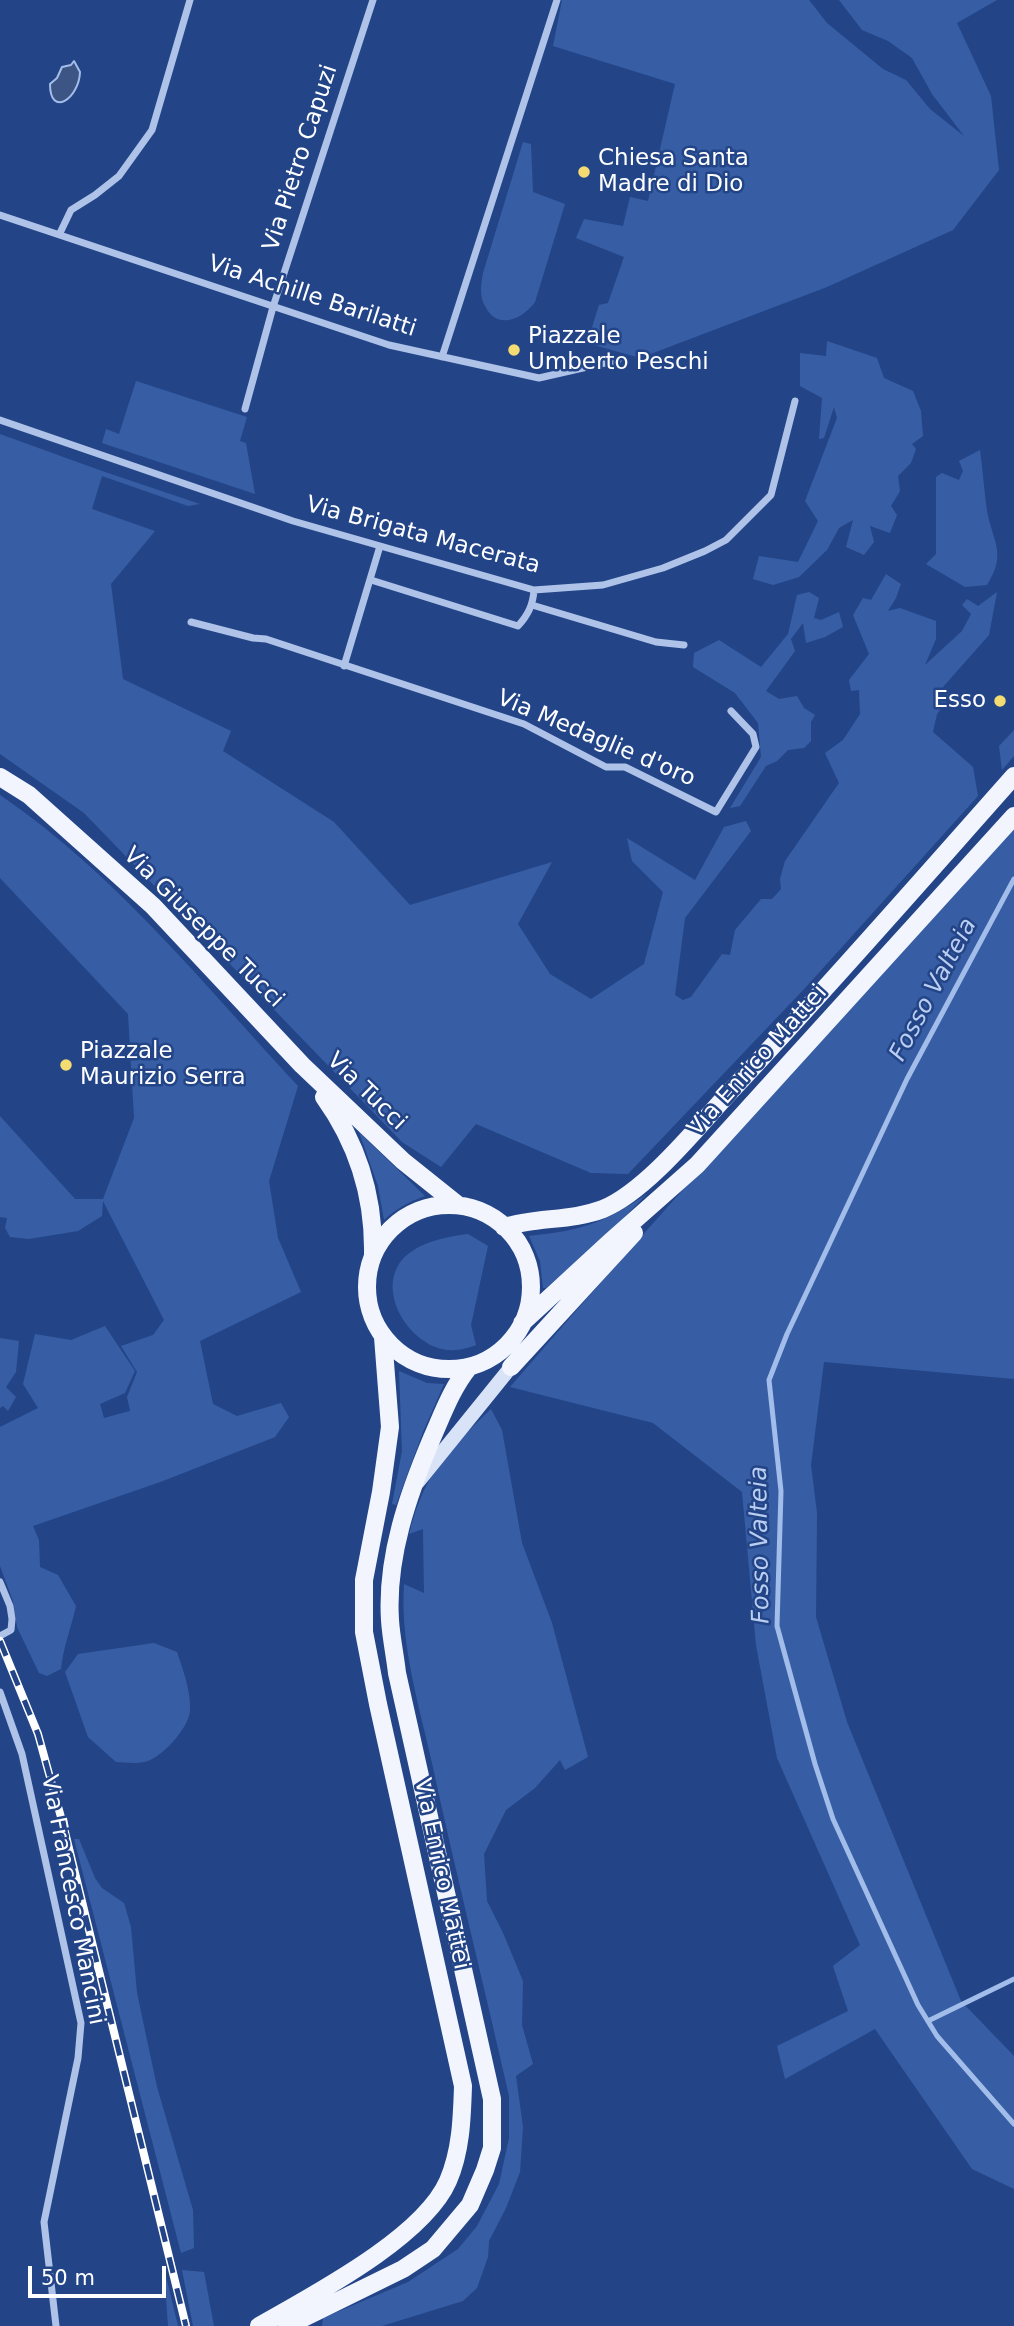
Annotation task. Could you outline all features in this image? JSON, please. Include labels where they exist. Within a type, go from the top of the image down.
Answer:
[{"type":"main road","name":"Via Enrico Mattei","points":[[504,1227],[604,1208],[652,1175],[777,1042],[1014,776]]},
{"type":"main road","name":"Via Giuseppe Tucci","points":[[0,777],[29,795],[153,906],[302,1065]]},
{"type":"main road","name":"Via Enrico Mattei","points":[[522,1323],[697,1165],[1014,816]]},
{"type":"main road","name":"Via Tucci","points":[[302,1065],[403,1161],[458,1205]]},
{"type":"main road","name":"Via Tucci","points":[[302,1065],[337,1115],[358,1159],[371,1206],[373,1254]]},
{"type":"main road","points":[[411,1492],[487,1394],[697,1165]]},
{"type":"main road","points":[[458,1205],[482,1212],[504,1227],[522,1250],[530,1274],[529,1304],[522,1323],[504,1348],[475,1365],[453,1369],[423,1365],[395,1350],[374,1322],[366,1290],[373,1254],[387,1233],[410,1214],[435,1206],[458,1205]]},
{"type":"main road","name":"Via Enrico Mattei","points":[[259,2326],[323,2289],[407,2232],[440,2195],[448,2180],[461,2136],[463,2086],[364,1632],[363,1580],[381,1492],[390,1427],[383,1337]]},
{"type":"main road","name":"Via Enrico Mattei","points":[[287,2326],[310,2320],[403,2269],[433,2249],[470,2204],[492,2148],[492,2099],[397,1673],[390,1619],[391,1583],[398,1532],[411,1492],[455,1384],[475,1365]]},
{"type":"street","points":[[60,233],[71,211],[119,176],[152,130],[190,0]]},
{"type":"street","name":"Via Pietro Capuzi","points":[[245,409],[273,307],[373,0]]},
{"type":"street","points":[[442,357],[557,0]]},
{"type":"street","name":"Via Achille Barilatti","points":[[0,215],[389,345],[539,378],[618,360]]},
{"type":"street","name":"Via Brigata Macerata","points":[[0,420],[293,521],[534,590],[603,585],[663,568],[726,540],[771,495],[795,401]]},
{"type":"street","points":[[344,666],[380,546]]},
{"type":"street","points":[[371,580],[518,626],[532,605],[534,590]]},
{"type":"street","points":[[532,605],[656,642],[684,645]]},
{"type":"street","name":"Via Medaglie d'oro","points":[[191,622],[266,639],[524,724],[606,767],[625,767],[716,812],[756,747],[753,734],[731,711]]},
{"type":"street","points":[[0,1582],[12,1619],[11,1630],[0,1636]]},
{"type":"street","name":"Via Francesco Mancini","points":[[0,1692],[22,1754],[81,2023],[78,2058],[44,2222],[56,2326]]},
{"type":"shaded area","points":[[562,0],[809,0],[827,23],[883,69],[906,80],[930,109],[964,136],[932,94],[912,58],[888,41],[862,30],[839,0],[997,0],[957,23],[991,96],[999,170],[953,230],[827,287],[640,358],[587,343],[599,305],[608,303],[624,257],[576,238],[584,219],[623,226],[630,197],[648,201],[675,84],[553,46]]},
{"type":"shaded area","points":[[74,61],[80,72],[78,82],[70,97],[59,102],[51,94],[50,84],[57,78],[62,67],[71,65]]},
{"type":"shaded area","points":[[523,142],[531,144],[533,192],[565,204],[535,302],[517,317],[503,320],[490,314],[485,306],[481,294],[482,281]]},
{"type":"shaded area","points":[[827,341],[877,358],[884,378],[913,391],[921,411],[923,436],[912,444],[916,449],[911,463],[898,476],[900,491],[891,506],[897,515],[890,533],[870,526],[874,542],[864,555],[846,547],[853,520],[839,528],[827,550],[799,577],[773,585],[753,579],[759,556],[798,562],[818,521],[805,501],[837,418],[834,407],[824,438],[819,439],[822,398],[800,386],[800,353],[826,356]]},
{"type":"shaded area","points":[[136,381],[247,417],[240,441],[246,443],[255,494],[102,443],[106,429],[119,434]]},
{"type":"shaded area","points":[[0,434],[200,504],[188,506],[102,476],[92,509],[155,531],[111,584],[123,679],[231,731],[223,751],[334,822],[410,905],[552,862],[518,924],[550,974],[591,999],[644,964],[663,892],[632,861],[627,838],[695,880],[724,827],[746,821],[751,831],[685,918],[675,995],[683,1000],[691,997],[722,954],[730,955],[735,930],[761,899],[772,899],[781,889],[780,879],[785,861],[839,783],[825,753],[843,740],[860,714],[859,690],[851,691],[849,680],[869,654],[853,615],[863,598],[871,600],[886,574],[901,584],[888,611],[900,608],[936,621],[936,639],[925,665],[962,631],[971,614],[962,605],[967,599],[978,606],[997,592],[989,635],[943,687],[951,696],[937,714],[933,732],[973,767],[978,796],[806,987],[628,1174],[591,1173],[476,1124],[441,1167],[402,1142],[84,813],[0,754]]},
{"type":"shaded area","points":[[980,450],[987,511],[997,556],[987,585],[965,587],[926,564],[936,554],[936,477],[942,473],[959,480],[963,471],[959,461]]},
{"type":"shaded area","points":[[809,592],[819,598],[814,618],[821,620],[839,612],[843,627],[806,643],[803,623],[791,639],[795,651],[766,691],[779,699],[797,696],[804,708],[815,715],[811,722],[811,741],[804,748],[788,750],[777,761],[766,766],[740,806],[730,808],[761,757],[758,723],[735,693],[693,667],[694,653],[719,640],[761,667],[788,634],[797,595]]},
{"type":"shaded area","points":[[1014,730],[1014,756],[1002,770],[999,746]]},
{"type":"shaded area","points":[[0,795],[82,859],[120,895],[193,970],[298,1086],[269,1181],[278,1238],[301,1292],[200,1341],[213,1404],[237,1416],[281,1403],[289,1417],[275,1437],[163,1481],[33,1526],[39,1540],[40,1567],[58,1575],[76,1606],[61,1669],[47,1676],[39,1673],[17,1627],[13,1601],[0,1566],[0,1427],[38,1408],[23,1384],[35,1334],[71,1340],[105,1326],[135,1371],[125,1393],[100,1404],[104,1418],[130,1411],[127,1397],[137,1372],[121,1346],[153,1335],[164,1320],[103,1201],[102,1216],[78,1231],[29,1239],[10,1237],[5,1228],[7,1218],[0,1217],[0,1116],[75,1199],[103,1199],[134,1118],[128,1014],[0,878]]},
{"type":"shaded area","points":[[1014,826],[1014,1379],[824,1362],[811,1465],[817,1513],[816,1617],[847,1722],[961,2001],[1014,2056],[1014,2189],[972,2169],[875,2029],[785,2079],[777,2046],[848,2011],[833,1966],[860,1945],[777,1758],[756,1645],[742,1492],[653,1423],[510,1387],[697,1174]]},
{"type":"shaded area","points":[[359,1132],[425,1196],[403,1206],[384,1220],[378,1186]]},
{"type":"shaded area","points":[[647,1194],[608,1234],[543,1288],[540,1261],[529,1236],[591,1224]]},
{"type":"shaded area","points":[[468,1234],[488,1246],[471,1325],[476,1345],[449,1350],[436,1347],[412,1331],[396,1305],[394,1277],[399,1264],[412,1251],[440,1239]]},
{"type":"shaded area","points":[[0,1338],[19,1341],[16,1372],[6,1387],[16,1397],[8,1411],[3,1406],[0,1408]]},
{"type":"shaded area","points":[[399,1371],[427,1383],[444,1384],[396,1505],[392,1504],[402,1451]]},
{"type":"shaded area","points":[[491,1409],[502,1430],[522,1543],[552,1623],[588,1757],[565,1770],[560,1760],[535,1788],[506,1810],[484,1854],[487,1901],[523,1981],[522,2025],[533,2064],[516,2076],[523,2127],[520,2172],[489,2241],[488,2257],[477,2288],[463,2301],[382,2326],[322,2326],[323,2318],[408,2282],[458,2249],[477,2226],[499,2184],[509,2138],[509,2096],[416,1697],[404,1607],[404,1584],[424,1593],[423,1529],[409,1534],[422,1494],[449,1451]]},
{"type":"shaded area","points":[[154,1643],[177,1652],[189,1696],[188,1718],[179,1734],[151,1760],[141,1763],[116,1762],[88,1737],[65,1672],[78,1654]]},
{"type":"shaded area","points":[[74,1839],[79,1839],[102,1888],[124,1903],[131,1927],[137,1993],[157,2087],[193,2210],[194,2248],[181,2253]]},
{"type":"shaded area","points":[[164,2268],[178,2326],[168,2326]]},
{"type":"shaded area","points":[[182,2270],[204,2272],[214,2326],[193,2326]]},
{"type":"waterway","name":"Fosso Valteia","points":[[1014,879],[907,1079],[787,1334],[769,1380],[781,1491],[777,1626],[833,1819],[918,2005],[937,2036],[1014,2124]]},
{"type":"waterway","points":[[928,2021],[1014,1979]]},
{"type":"railway","points":[[0,1641],[38,1734],[64,1828],[186,2326]]},
{"type":"place","name":"Chiesa Santa Madre di Dio","points":[[584,172]]},
{"type":"place","name":"Piazzale Umberto Peschi","points":[[514,350]]},
{"type":"place","name":"Esso","points":[[1000,701]]},
{"type":"place","name":"Piazzale Maurizio Serra","points":[[66,1065]]}]
